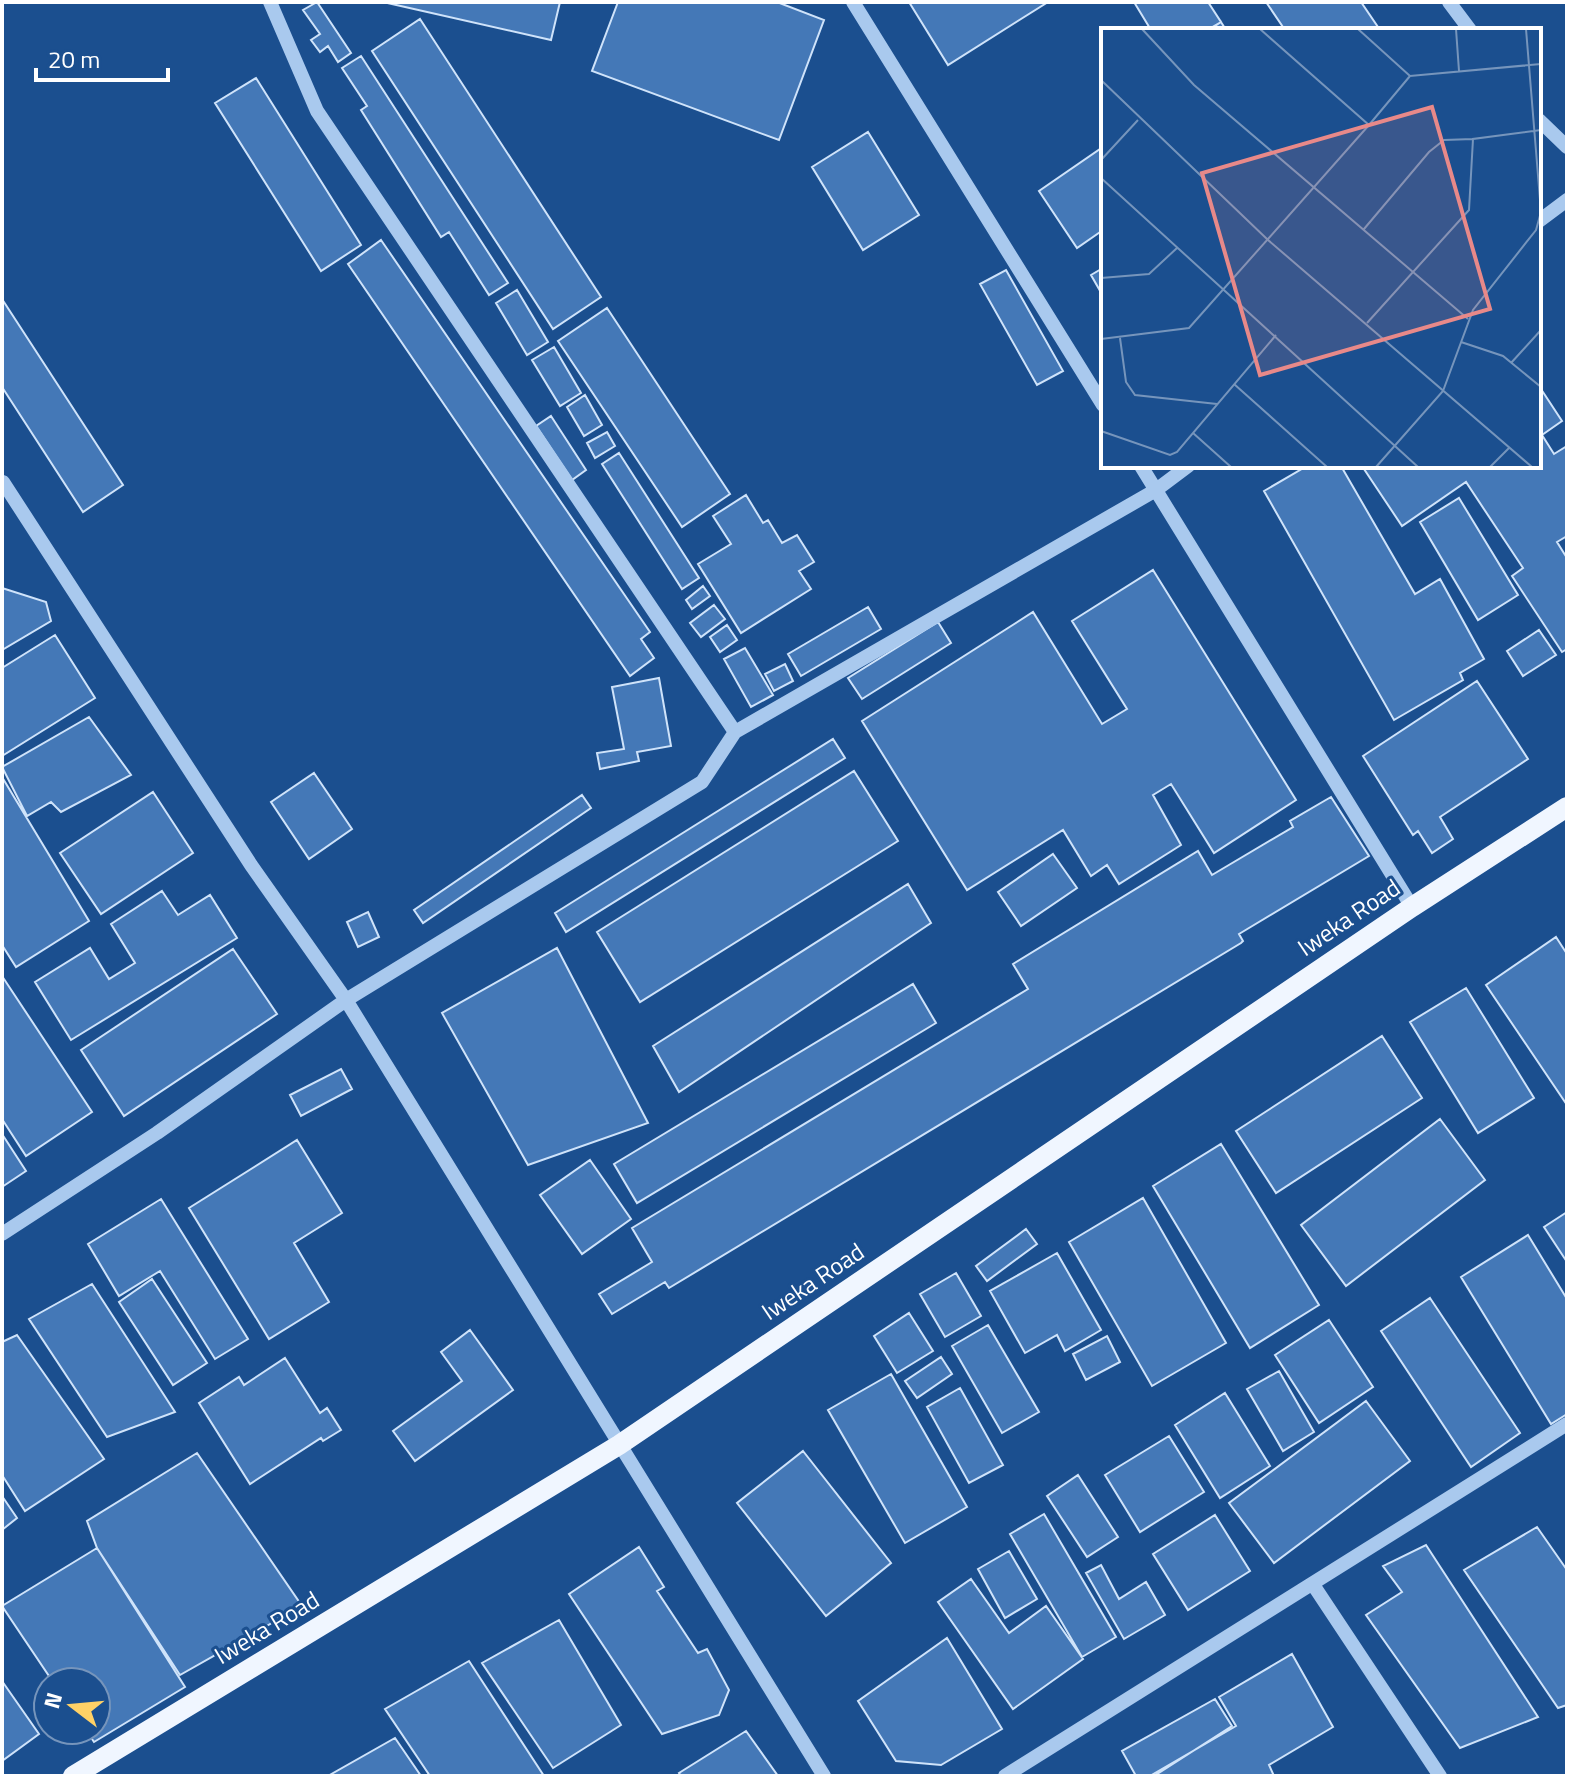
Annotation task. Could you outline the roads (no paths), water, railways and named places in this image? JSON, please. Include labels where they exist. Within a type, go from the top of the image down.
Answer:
[{"type":"main road","name":"Iweka Road","points":[[73,1776],[619,1445],[1412,907],[1567,807]]},
{"type":"street","points":[[270,2],[317,111],[735,732]]},
{"type":"street","points":[[853,2],[1101,402]]},
{"type":"street","points":[[1449,2],[1468,28]]},
{"type":"street","points":[[1541,122],[1567,147]]},
{"type":"street","points":[[1541,220],[1567,200]]},
{"type":"street","points":[[1142,468],[1412,907]]},
{"type":"street","points":[[2,1234],[157,1133],[346,1000],[702,782],[735,732],[1156,490],[1185,468]]},
{"type":"street","points":[[2,482],[251,865],[346,1000],[824,1776]]},
{"type":"street","points":[[1005,1776],[1314,1586],[1567,1424]]},
{"type":"street","points":[[1314,1586],[1440,1776]]}]
